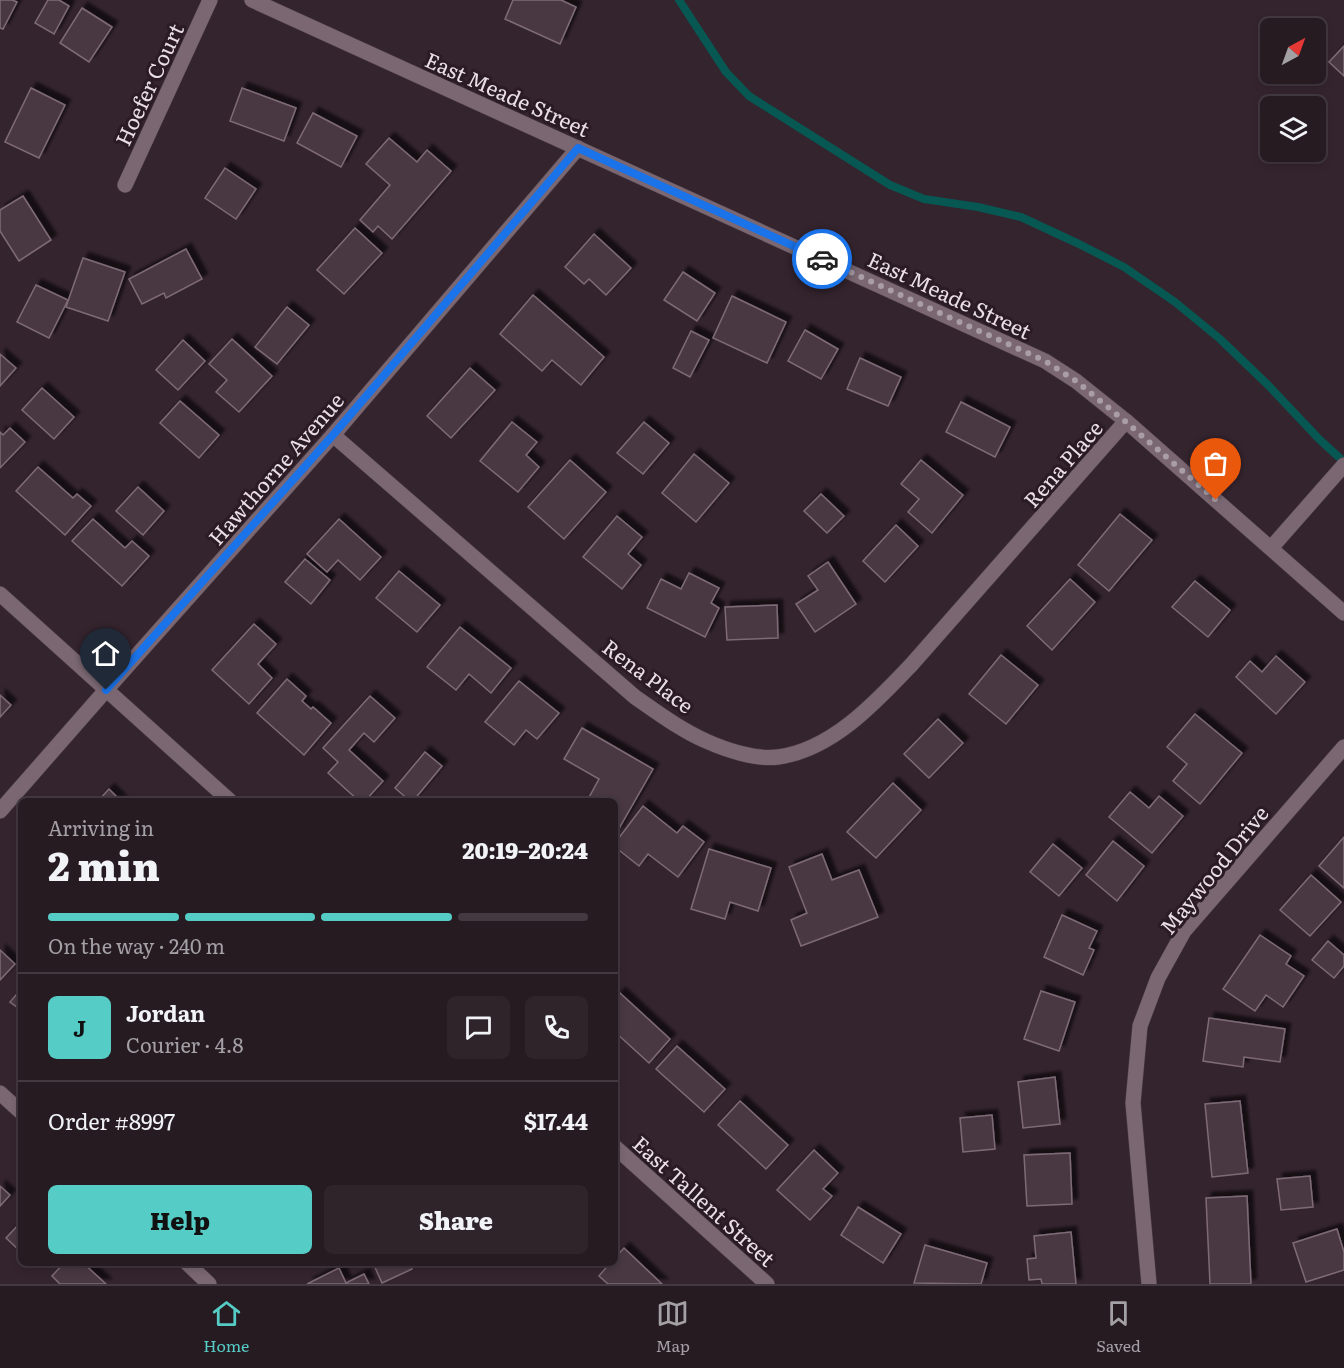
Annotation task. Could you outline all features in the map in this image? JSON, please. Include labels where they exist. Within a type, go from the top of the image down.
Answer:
[{"type":"street","name":"Hoefer Court","points":[[125,185],[210,0]]},
{"type":"street","name":"East Meade Street","points":[[252,0],[1045,361],[1076,381],[1126,422],[1344,613]]},
{"type":"street","name":"Hawthorne Avenue","points":[[0,812],[333,435],[578,148]]},
{"type":"street","name":"Rena Place","points":[[333,435],[635,697],[704,740],[733,751],[775,757],[799,753],[824,741],[882,696],[1126,422]]},
{"type":"street","points":[[1271,548],[1344,465]]},
{"type":"street","points":[[0,594],[227,798]]},
{"type":"street","name":"Maywood Drive","points":[[1149,1284],[1133,1103],[1140,1026],[1158,978],[1184,932],[1344,747]]},
{"type":"street","points":[[0,1093],[18,1109]]},
{"type":"street","name":"East Tallent Street","points":[[618,1150],[767,1284]]},
{"type":"street","points":[[190,1266],[209,1284]]},
{"type":"building","points":[[0,0],[17,2],[3,29],[0,28]]},
{"type":"building","points":[[48,0],[59,0],[69,6],[54,34],[35,23]]},
{"type":"building","points":[[513,0],[561,0],[576,7],[560,44],[505,19]]},
{"type":"building","points":[[82,8],[112,27],[89,62],[60,43]]},
{"type":"building","points":[[1344,46],[1344,76],[1329,62]]},
{"type":"building","points":[[31,88],[65,105],[39,158],[5,142]]},
{"type":"building","points":[[242,88],[296,108],[284,141],[230,121]]},
{"type":"building","points":[[313,113],[357,136],[341,167],[297,143]]},
{"type":"building","points":[[389,138],[417,162],[427,150],[451,171],[392,239],[378,226],[373,232],[360,220],[390,185],[366,164]]},
{"type":"building","points":[[225,168],[256,189],[236,219],[205,198]]},
{"type":"building","points":[[23,196],[51,240],[19,261],[0,231],[0,210]]},
{"type":"building","points":[[355,228],[382,253],[344,294],[317,270]]},
{"type":"building","points":[[594,234],[631,268],[606,295],[589,279],[584,284],[565,267]]},
{"type":"building","points":[[186,249],[202,279],[166,298],[164,293],[142,304],[129,279]]},
{"type":"building","points":[[83,258],[125,272],[108,321],[66,307]]},
{"type":"building","points":[[683,272],[715,293],[697,321],[664,300]]},
{"type":"building","points":[[36,285],[68,300],[49,338],[17,322]]},
{"type":"building","points":[[533,295],[604,357],[581,385],[552,360],[542,371],[500,334]]},
{"type":"building","points":[[732,296],[786,322],[767,363],[713,338]]},
{"type":"building","points":[[287,307],[309,325],[277,364],[255,347]]},
{"type":"building","points":[[805,330],[838,349],[821,379],[788,361]]},
{"type":"building","points":[[691,331],[709,340],[690,377],[673,368]]},
{"type":"building","points":[[232,339],[272,376],[239,412],[216,392],[227,380],[209,364]]},
{"type":"building","points":[[183,340],[205,361],[178,390],[156,370]]},
{"type":"building","points":[[0,354],[16,368],[0,386]]},
{"type":"building","points":[[860,358],[901,377],[888,406],[847,389]]},
{"type":"building","points":[[470,368],[495,390],[451,438],[427,416]]},
{"type":"building","points":[[42,388],[74,417],[54,439],[22,410]]},
{"type":"building","points":[[180,401],[219,435],[199,458],[160,423]]},
{"type":"building","points":[[961,402],[1010,427],[995,457],[946,432]]},
{"type":"building","points":[[512,422],[537,442],[526,455],[539,467],[518,492],[480,461]]},
{"type":"building","points":[[644,422],[669,443],[643,474],[617,453]]},
{"type":"building","points":[[10,428],[25,442],[0,468],[0,432],[3,435]]},
{"type":"building","points":[[694,454],[729,483],[696,522],[662,493]]},
{"type":"building","points":[[570,460],[606,492],[564,539],[528,507]]},
{"type":"building","points":[[921,460],[963,495],[932,533],[908,512],[919,499],[901,484]]},
{"type":"building","points":[[38,467],[73,498],[77,494],[91,506],[65,535],[16,491]]},
{"type":"building","points":[[138,487],[164,511],[143,535],[116,511]]},
{"type":"building","points":[[821,494],[844,516],[827,533],[804,511]]},
{"type":"building","points":[[1120,514],[1152,540],[1109,591],[1078,565]]},
{"type":"building","points":[[617,516],[642,537],[628,554],[641,565],[622,589],[583,557]]},
{"type":"building","points":[[93,519],[125,548],[132,541],[149,556],[122,586],[72,541]]},
{"type":"building","points":[[339,519],[381,557],[360,580],[338,560],[327,572],[307,554]]},
{"type":"building","points":[[896,525],[918,546],[885,582],[863,561]]},
{"type":"building","points":[[305,559],[330,580],[311,604],[285,582]]},
{"type":"building","points":[[828,562],[856,604],[815,632],[796,604],[818,590],[808,576]]},
{"type":"building","points":[[399,571],[440,605],[417,632],[376,598]]},
{"type":"building","points":[[689,573],[719,588],[711,603],[719,608],[705,637],[647,608],[661,579],[681,589]]},
{"type":"building","points":[[1070,579],[1095,602],[1052,650],[1027,626]]},
{"type":"building","points":[[1195,581],[1230,610],[1208,637],[1172,607]]},
{"type":"building","points":[[777,605],[778,638],[727,640],[725,607]]},
{"type":"building","points":[[254,624],[276,644],[258,664],[272,678],[249,704],[212,670]]},
{"type":"building","points":[[460,627],[511,668],[491,693],[469,674],[456,690],[427,667]]},
{"type":"building","points":[[1001,655],[1038,685],[1006,724],[969,694]]},
{"type":"building","points":[[1276,656],[1305,682],[1276,714],[1236,677],[1250,661],[1262,672]]},
{"type":"building","points":[[287,679],[306,696],[302,701],[311,709],[313,707],[331,723],[304,755],[257,713]]},
{"type":"building","points":[[519,681],[559,713],[537,739],[526,730],[514,745],[485,722]]},
{"type":"building","points":[[0,695],[11,705],[0,717]]},
{"type":"building","points":[[370,696],[395,718],[374,742],[364,733],[349,750],[383,781],[368,798],[356,798],[328,773],[338,762],[323,748]]},
{"type":"building","points":[[1195,714],[1242,753],[1200,804],[1173,781],[1187,764],[1167,747]]},
{"type":"building","points":[[938,719],[963,743],[929,778],[904,754]]},
{"type":"building","points":[[582,728],[653,769],[618,830],[618,798],[589,798],[599,779],[564,759]]},
{"type":"building","points":[[425,752],[442,766],[415,798],[407,798],[395,788]]},
{"type":"building","points":[[893,783],[921,810],[876,858],[847,832]]},
{"type":"building","points":[[109,789],[118,798],[101,798]]},
{"type":"building","points":[[1130,792],[1149,808],[1159,796],[1183,816],[1152,853],[1109,817]]},
{"type":"building","points":[[643,806],[677,833],[683,826],[704,842],[678,877],[648,854],[639,866],[618,849],[618,839]]},
{"type":"building","points":[[1344,837],[1344,888],[1319,866]]},
{"type":"building","points":[[1113,841],[1144,866],[1117,901],[1086,875]]},
{"type":"building","points":[[1053,844],[1082,868],[1059,896],[1030,872]]},
{"type":"building","points":[[709,849],[771,868],[758,911],[730,902],[725,919],[691,909]]},
{"type":"building","points":[[822,854],[832,880],[859,870],[878,917],[801,946],[791,920],[807,913],[789,867]]},
{"type":"building","points":[[1311,875],[1341,902],[1310,936],[1280,910]]},
{"type":"building","points":[[1062,915],[1097,931],[1089,948],[1094,950],[1083,975],[1044,957]]},
{"type":"building","points":[[1260,935],[1291,956],[1286,964],[1304,976],[1283,1007],[1266,995],[1255,1011],[1223,989]]},
{"type":"building","points":[[1328,941],[1344,955],[1344,966],[1334,978],[1312,960]]},
{"type":"building","points":[[0,950],[15,964],[0,980]]},
{"type":"building","points":[[1041,991],[1075,1002],[1059,1051],[1024,1039]]},
{"type":"building","points":[[18,993],[18,1008],[10,1002]]},
{"type":"building","points":[[620,993],[670,1039],[649,1063],[618,1035],[618,995]]},
{"type":"building","points":[[1209,1018],[1285,1029],[1280,1062],[1244,1057],[1243,1067],[1203,1061]]},
{"type":"building","points":[[677,1046],[725,1089],[704,1112],[656,1069]]},
{"type":"building","points":[[1055,1077],[1060,1124],[1023,1128],[1018,1082]]},
{"type":"building","points":[[740,1101],[788,1145],[766,1169],[718,1125]]},
{"type":"building","points":[[1240,1101],[1248,1173],[1212,1177],[1205,1104]]},
{"type":"building","points":[[992,1115],[995,1149],[963,1152],[960,1118]]},
{"type":"building","points":[[814,1150],[838,1173],[823,1189],[832,1196],[810,1220],[777,1190]]},
{"type":"building","points":[[1070,1153],[1072,1204],[1027,1206],[1024,1155]]},
{"type":"building","points":[[1310,1176],[1313,1207],[1281,1210],[1277,1179]]},
{"type":"building","points":[[0,1186],[10,1195],[0,1206]]},
{"type":"building","points":[[1247,1196],[1251,1284],[1210,1284],[1206,1198]]},
{"type":"building","points":[[858,1207],[901,1234],[883,1263],[841,1235]]},
{"type":"building","points":[[18,1225],[18,1249],[6,1238]]},
{"type":"building","points":[[1337,1229],[1344,1252],[1344,1270],[1306,1282],[1293,1243]]},
{"type":"building","points":[[1071,1232],[1076,1284],[1042,1284],[1041,1279],[1029,1280],[1027,1259],[1036,1258],[1034,1236]]},
{"type":"building","points":[[925,1245],[987,1263],[981,1284],[914,1283]]},
{"type":"building","points":[[624,1248],[662,1284],[608,1284],[599,1276],[607,1266],[618,1266],[618,1255]]},
{"type":"building","points":[[61,1266],[86,1266],[106,1284],[60,1284],[52,1276]]},
{"type":"building","points":[[374,1266],[411,1266],[412,1269],[382,1283]]},
{"type":"building","points":[[339,1268],[346,1283],[364,1274],[369,1284],[307,1284]]},
{"type":"waterway","points":[[679,0],[726,72],[749,96],[890,185],[924,199],[978,207],[1021,217],[1124,267],[1175,302],[1220,339],[1344,462]]},
{"type":"way so far","points":[[822,259],[1045,361],[1076,381],[1216,500]]},
{"type":"route","points":[[106,690],[333,435],[578,148],[822,259]]}]
